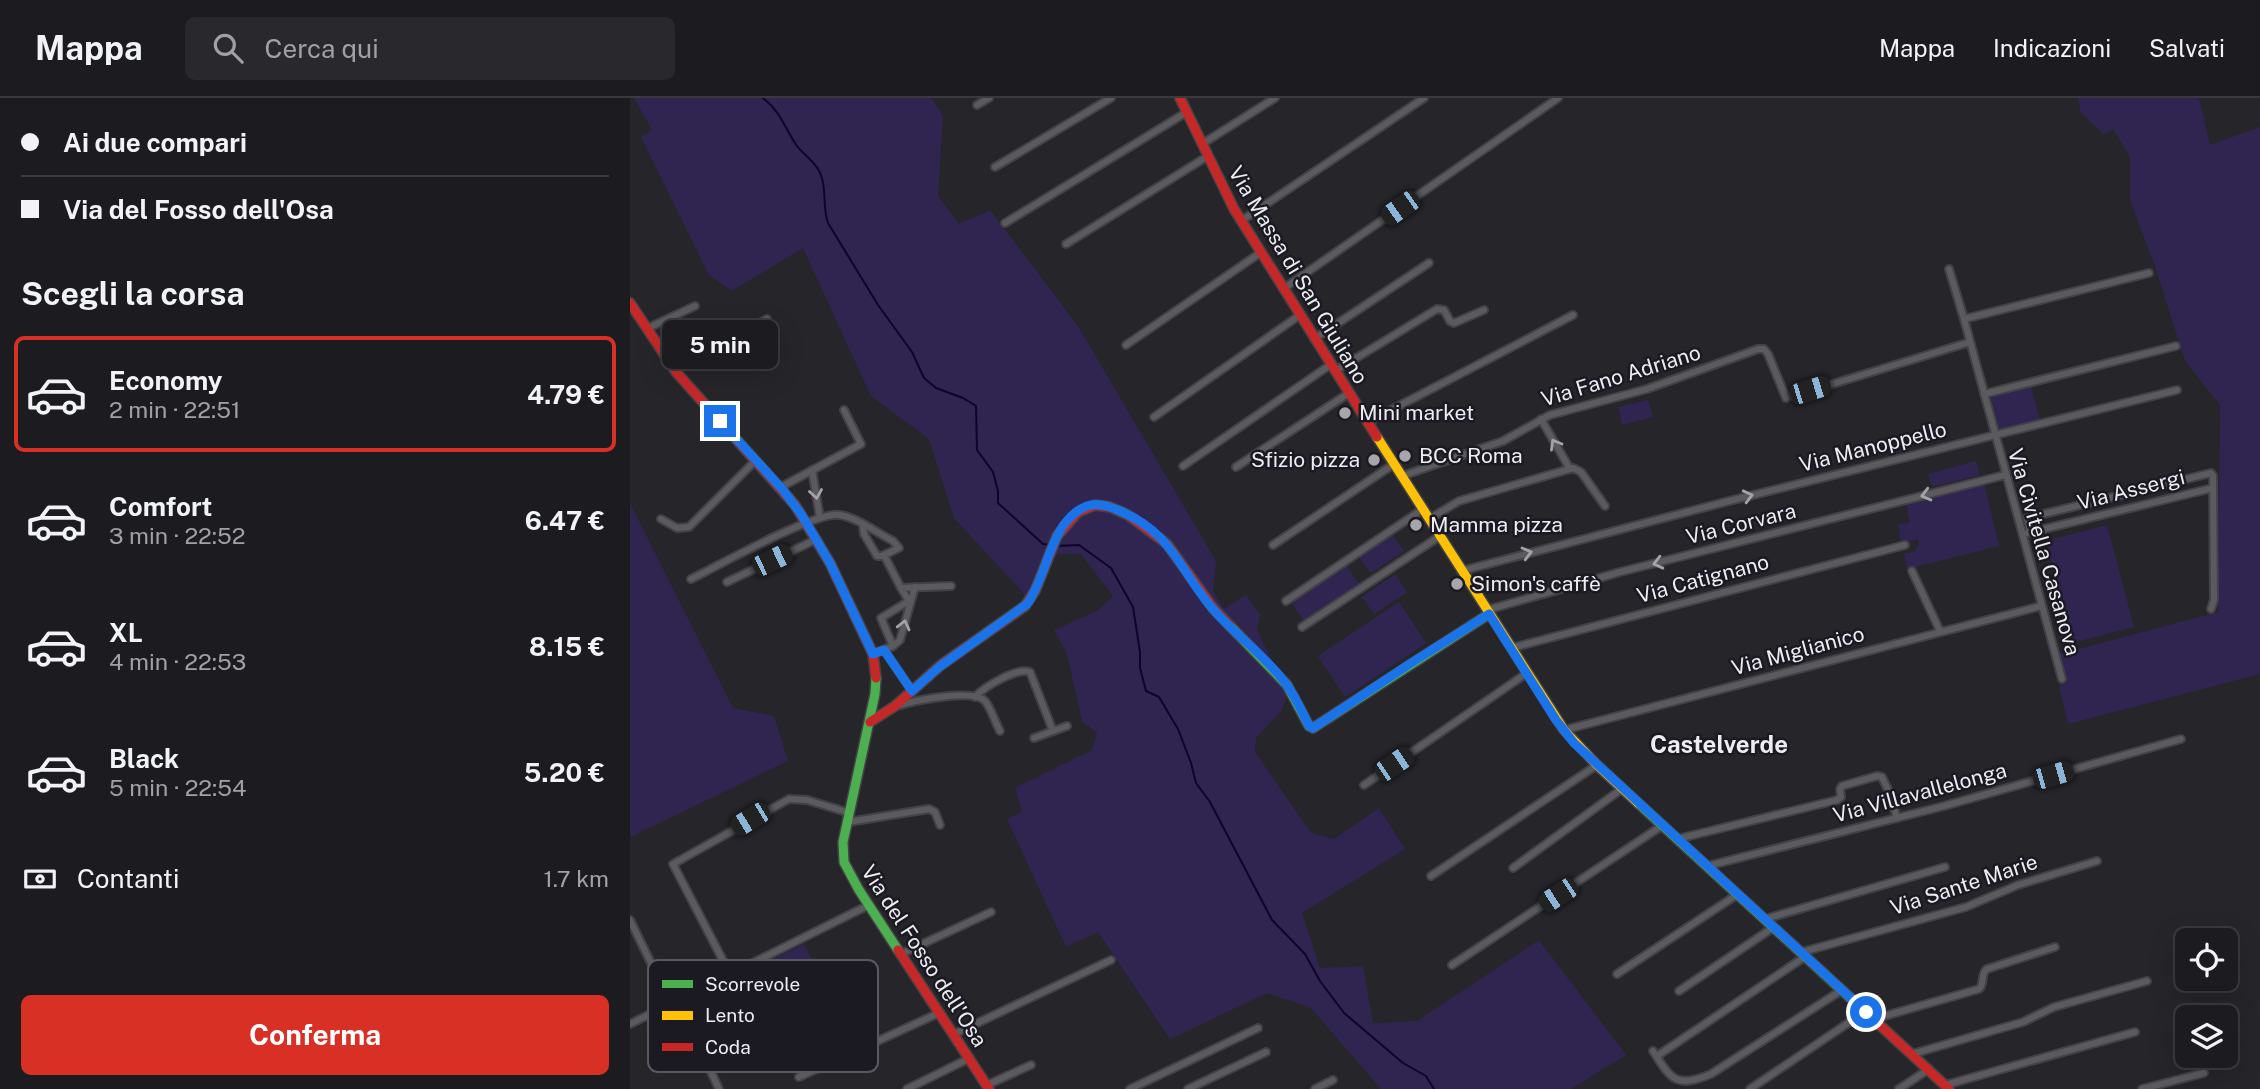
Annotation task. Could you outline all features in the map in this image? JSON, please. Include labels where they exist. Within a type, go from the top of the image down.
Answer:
[{"type":"street","points":[[977,105],[989,98]]},
{"type":"street","points":[[995,167],[1111,98]]},
{"type":"street","name":"Via Massa di San Giuliano","points":[[1180,98],[1241,221],[1260,253],[1564,730],[1597,765],[1947,1087]]},
{"type":"street","points":[[1202,144],[1275,98]]},
{"type":"street","points":[[1241,221],[1423,98]]},
{"type":"street","points":[[1283,289],[1558,98]]},
{"type":"street","points":[[1005,223],[1186,112]]},
{"type":"street","points":[[1066,244],[1208,156]]},
{"type":"street","points":[[1126,345],[1260,253]]},
{"type":"street","points":[[1314,340],[1429,263]]},
{"type":"street","points":[[1949,269],[1994,435]]},
{"type":"street","points":[[1964,319],[2149,273]]},
{"type":"street","name":"Via del Fosso dell'Osa","points":[[630,303],[634,319],[646,329],[673,369],[780,487],[807,522],[873,654],[877,676],[870,722],[843,847],[844,862],[852,879],[988,1087]]},
{"type":"street","points":[[646,329],[695,306]]},
{"type":"street","points":[[1183,466],[1333,368],[1437,309],[1444,310],[1454,323],[1484,310]]},
{"type":"street","points":[[1368,422],[1573,315]]},
{"type":"street","points":[[1154,417],[1300,316]]},
{"type":"street","points":[[673,369],[767,319]]},
{"type":"street","name":"Via Fano Adriano","points":[[1402,476],[1503,441],[1541,419],[1640,391],[1758,349],[1763,349],[1768,354],[1789,397],[1970,342]]},
{"type":"street","points":[[1984,394],[2176,346]]},
{"type":"street","name":"Via Manoppello","points":[[1461,570],[2178,390]]},
{"type":"street","points":[[1236,467],[1349,393]]},
{"type":"street","points":[[780,487],[862,444],[844,410]]},
{"type":"street","points":[[1541,419],[1570,469]]},
{"type":"street","name":"Via Civitella Casanova","points":[[1994,435],[2062,678]]},
{"type":"street","points":[[661,519],[677,528],[690,527],[756,460]]},
{"type":"street","points":[[1273,545],[1394,464]]},
{"type":"street","points":[[1429,519],[1459,501],[1576,468],[1605,506]]},
{"type":"street","points":[[812,470],[820,518]]},
{"type":"street","points":[[2018,520],[2207,473],[2213,476],[2213,488]]},
{"type":"street","name":"Via Corvara","points":[[1488,612],[1620,572],[2005,475]]},
{"type":"street","name":"Via Assergi","points":[[2022,535],[2213,488],[2214,600],[2211,609]]},
{"type":"street","points":[[870,722],[895,706],[939,667],[1027,604],[1035,591],[1052,546],[1073,517],[1091,505],[1113,507],[1143,523],[1169,546],[1215,611],[1285,682],[1309,726],[1315,728],[1488,612]]},
{"type":"street","points":[[1286,600],[1423,509]]},
{"type":"street","points":[[691,579],[807,522],[838,514],[863,526],[897,544],[898,550],[878,557],[874,554],[863,526]]},
{"type":"street","points":[[2027,518],[2031,533]]},
{"type":"street","points":[[1302,627],[1440,536]]},
{"type":"street","points":[[727,582],[817,539]]},
{"type":"street","name":"Via Catignano","points":[[1511,648],[1905,545]]},
{"type":"street","points":[[873,654],[893,646],[902,635],[909,601],[884,555]]},
{"type":"street","points":[[1912,571],[1940,631]]},
{"type":"street","points":[[901,588],[951,586]]},
{"type":"street","points":[[893,646],[881,618],[909,601],[915,587]]},
{"type":"street","name":"Via Miglianico","points":[[1564,730],[2041,606]]},
{"type":"street","points":[[884,650],[912,691]]},
{"type":"street","points":[[975,697],[985,688],[1018,671],[1028,670],[1032,674],[1053,731]]},
{"type":"street","points":[[1364,785],[1527,673]]},
{"type":"street","points":[[895,706],[932,697],[975,697],[985,701],[1000,731]]},
{"type":"street","points":[[1034,738],[1066,726]]},
{"type":"street","name":"Via Villavallelonga","points":[[1707,866],[1897,818],[2180,739]]},
{"type":"street","points":[[1430,876],[1597,765]]},
{"type":"street","points":[[1678,839],[1838,800],[1842,786],[1877,776],[1882,777],[1897,818]]},
{"type":"street","points":[[1513,868],[1623,788]]},
{"type":"street","points":[[726,960],[673,864],[789,799],[807,800],[849,817],[929,809],[935,812],[940,825]]},
{"type":"street","points":[[1452,965],[1663,825]]},
{"type":"street","name":"Via Sante Marie","points":[[1842,990],[1693,1083],[1685,1084],[1672,1079],[1655,1054],[1804,954],[1973,905],[2018,885],[2097,861]]},
{"type":"street","points":[[1765,919],[1945,867]]},
{"type":"street","points":[[1617,974],[1738,894]]},
{"type":"street","points":[[759,960],[869,905]]},
{"type":"street","points":[[901,954],[991,912]]},
{"type":"street","points":[[630,920],[651,960]]},
{"type":"street","points":[[1679,990],[1774,927]]},
{"type":"street","points":[[1874,1019],[1979,989],[1982,986],[1983,972],[1987,968],[2056,947]]},
{"type":"street","points":[[954,1034],[1111,960]]},
{"type":"street","points":[[1912,1054],[2023,1022],[2054,1007],[2147,981]]},
{"type":"street","points":[[1750,1089],[1866,1012]]},
{"type":"street","points":[[878,1041],[939,1013]]},
{"type":"street","points":[[630,1024],[648,1015]]},
{"type":"street","points":[[1129,1089],[1258,1028]]},
{"type":"street","points":[[1947,1087],[2135,1032]]},
{"type":"street","points":[[1188,1089],[1266,1052]]},
{"type":"street","points":[[907,1089],[970,1058]]},
{"type":"street","points":[[988,1087],[1031,1065]]},
{"type":"street","points":[[1899,1089],[1928,1069]]},
{"type":"street","points":[[710,1072],[719,1089]]},
{"type":"street","points":[[799,1077],[810,1072]]},
{"type":"street","points":[[2143,1089],[2204,1073]]},
{"type":"street","points":[[1315,1089],[1334,1080]]},
{"type":"shaded area","points":[[634,98],[932,98],[943,117],[938,196],[959,224],[990,210],[1078,326],[1216,561],[1213,591],[1224,609],[1246,595],[1260,615],[1257,630],[1288,693],[1281,711],[1256,738],[1255,752],[1311,833],[1334,839],[1379,808],[1405,849],[1302,913],[1320,968],[1363,966],[1373,1023],[1417,1021],[1539,940],[1626,1055],[1571,1089],[1381,1089],[1310,1007],[1267,993],[1170,1039],[1098,932],[1066,947],[1007,819],[1022,812],[1015,788],[1092,750],[1097,733],[1082,721],[1067,654],[1054,630],[1097,611],[1113,596],[1081,554],[1046,554],[1028,598],[954,518],[929,439],[871,396],[803,248],[732,291],[709,275],[641,137],[652,130]]},
{"type":"shaded area","points":[[2078,98],[2199,98],[2210,145],[2260,127],[2260,674],[2068,724],[2059,685],[2067,683],[2060,654],[2218,612],[2220,405],[2185,361],[2156,269],[2130,200],[2130,157],[2113,129],[2104,134],[2081,113]]},
{"type":"shaded area","points":[[2031,387],[2040,420],[1999,430],[1991,397]]},
{"type":"shaded area","points":[[1648,400],[1653,417],[1622,425],[1618,407]]},
{"type":"shaded area","points":[[1976,461],[1980,475],[1932,487],[1928,474]]},
{"type":"shaded area","points":[[1984,483],[1999,546],[1907,569],[1904,553],[1914,552],[1919,545],[1918,539],[1901,544],[1898,525],[1910,522],[1906,503]]},
{"type":"shaded area","points":[[630,503],[733,708],[774,716],[788,761],[630,837]]},
{"type":"shaded area","points":[[2107,525],[2134,627],[2072,643],[2046,541]]},
{"type":"shaded area","points":[[1392,534],[1404,551],[1371,573],[1359,557]]},
{"type":"shaded area","points":[[1346,565],[1360,585],[1304,622],[1291,602]]},
{"type":"shaded area","points":[[1395,574],[1407,592],[1374,614],[1362,597]]},
{"type":"shaded area","points":[[1399,602],[1426,643],[1345,697],[1318,656]]},
{"type":"shaded area","points":[[804,944],[812,960],[772,960]]},
{"type":"waterway","points":[[763,98],[779,115],[797,146],[819,171],[823,181],[828,223],[878,305],[912,352],[924,378],[936,388],[976,406],[977,450],[993,472],[998,503],[1043,544],[1051,545]]},
{"type":"waterway","points":[[1056,546],[1079,545],[1111,568],[1133,607],[1140,668],[1146,691],[1159,697],[1178,729],[1196,783],[1210,802],[1272,920],[1305,954],[1320,981],[1344,1013],[1403,1063],[1426,1076],[1434,1089]]},
{"type":"traffic: fast","points":[[1231,627],[1287,685],[1309,726],[1313,728],[1489,614]]},
{"type":"traffic: fast","points":[[876,678],[875,694],[843,842],[844,862],[898,950]]},
{"type":"traffic: fast","points":[[1638,803],[1857,1004]]},
{"type":"traffic: slow","points":[[1377,437],[1564,730],[1638,803]]},
{"type":"traffic: jam","points":[[1180,98],[1234,209],[1377,437]]},
{"type":"traffic: jam","points":[[630,303],[676,372],[795,505],[830,563],[873,654],[876,678]]},
{"type":"traffic: jam","points":[[870,722],[895,706],[941,665],[1025,606],[1035,591],[1057,536],[1078,512],[1095,505],[1110,507],[1128,515],[1167,544],[1213,608],[1231,627]]},
{"type":"traffic: jam","points":[[898,950],[989,1089]]},
{"type":"traffic: jam","points":[[1857,1004],[1949,1089]]},
{"type":"place","name":"Mini market","points":[[1345,413]]},
{"type":"place","name":"BCC Roma","points":[[1405,456]]},
{"type":"place","name":"Sfizio pizza","points":[[1374,460]]},
{"type":"place","name":"Mamma pizza","points":[[1416,525]]},
{"type":"place","name":"Simon's caffè","points":[[1457,584]]},
{"type":"district","name":"Castelverde","points":[[1719,745]]},
{"type":"route","points":[[720,421],[795,505],[830,563],[873,654],[884,650],[912,691],[939,667],[1027,604],[1057,536],[1078,512],[1093,505],[1122,511],[1143,523],[1165,541],[1210,605],[1285,682],[1309,726],[1313,728],[1489,614],[1556,720],[1574,743],[1866,1012]]}]
